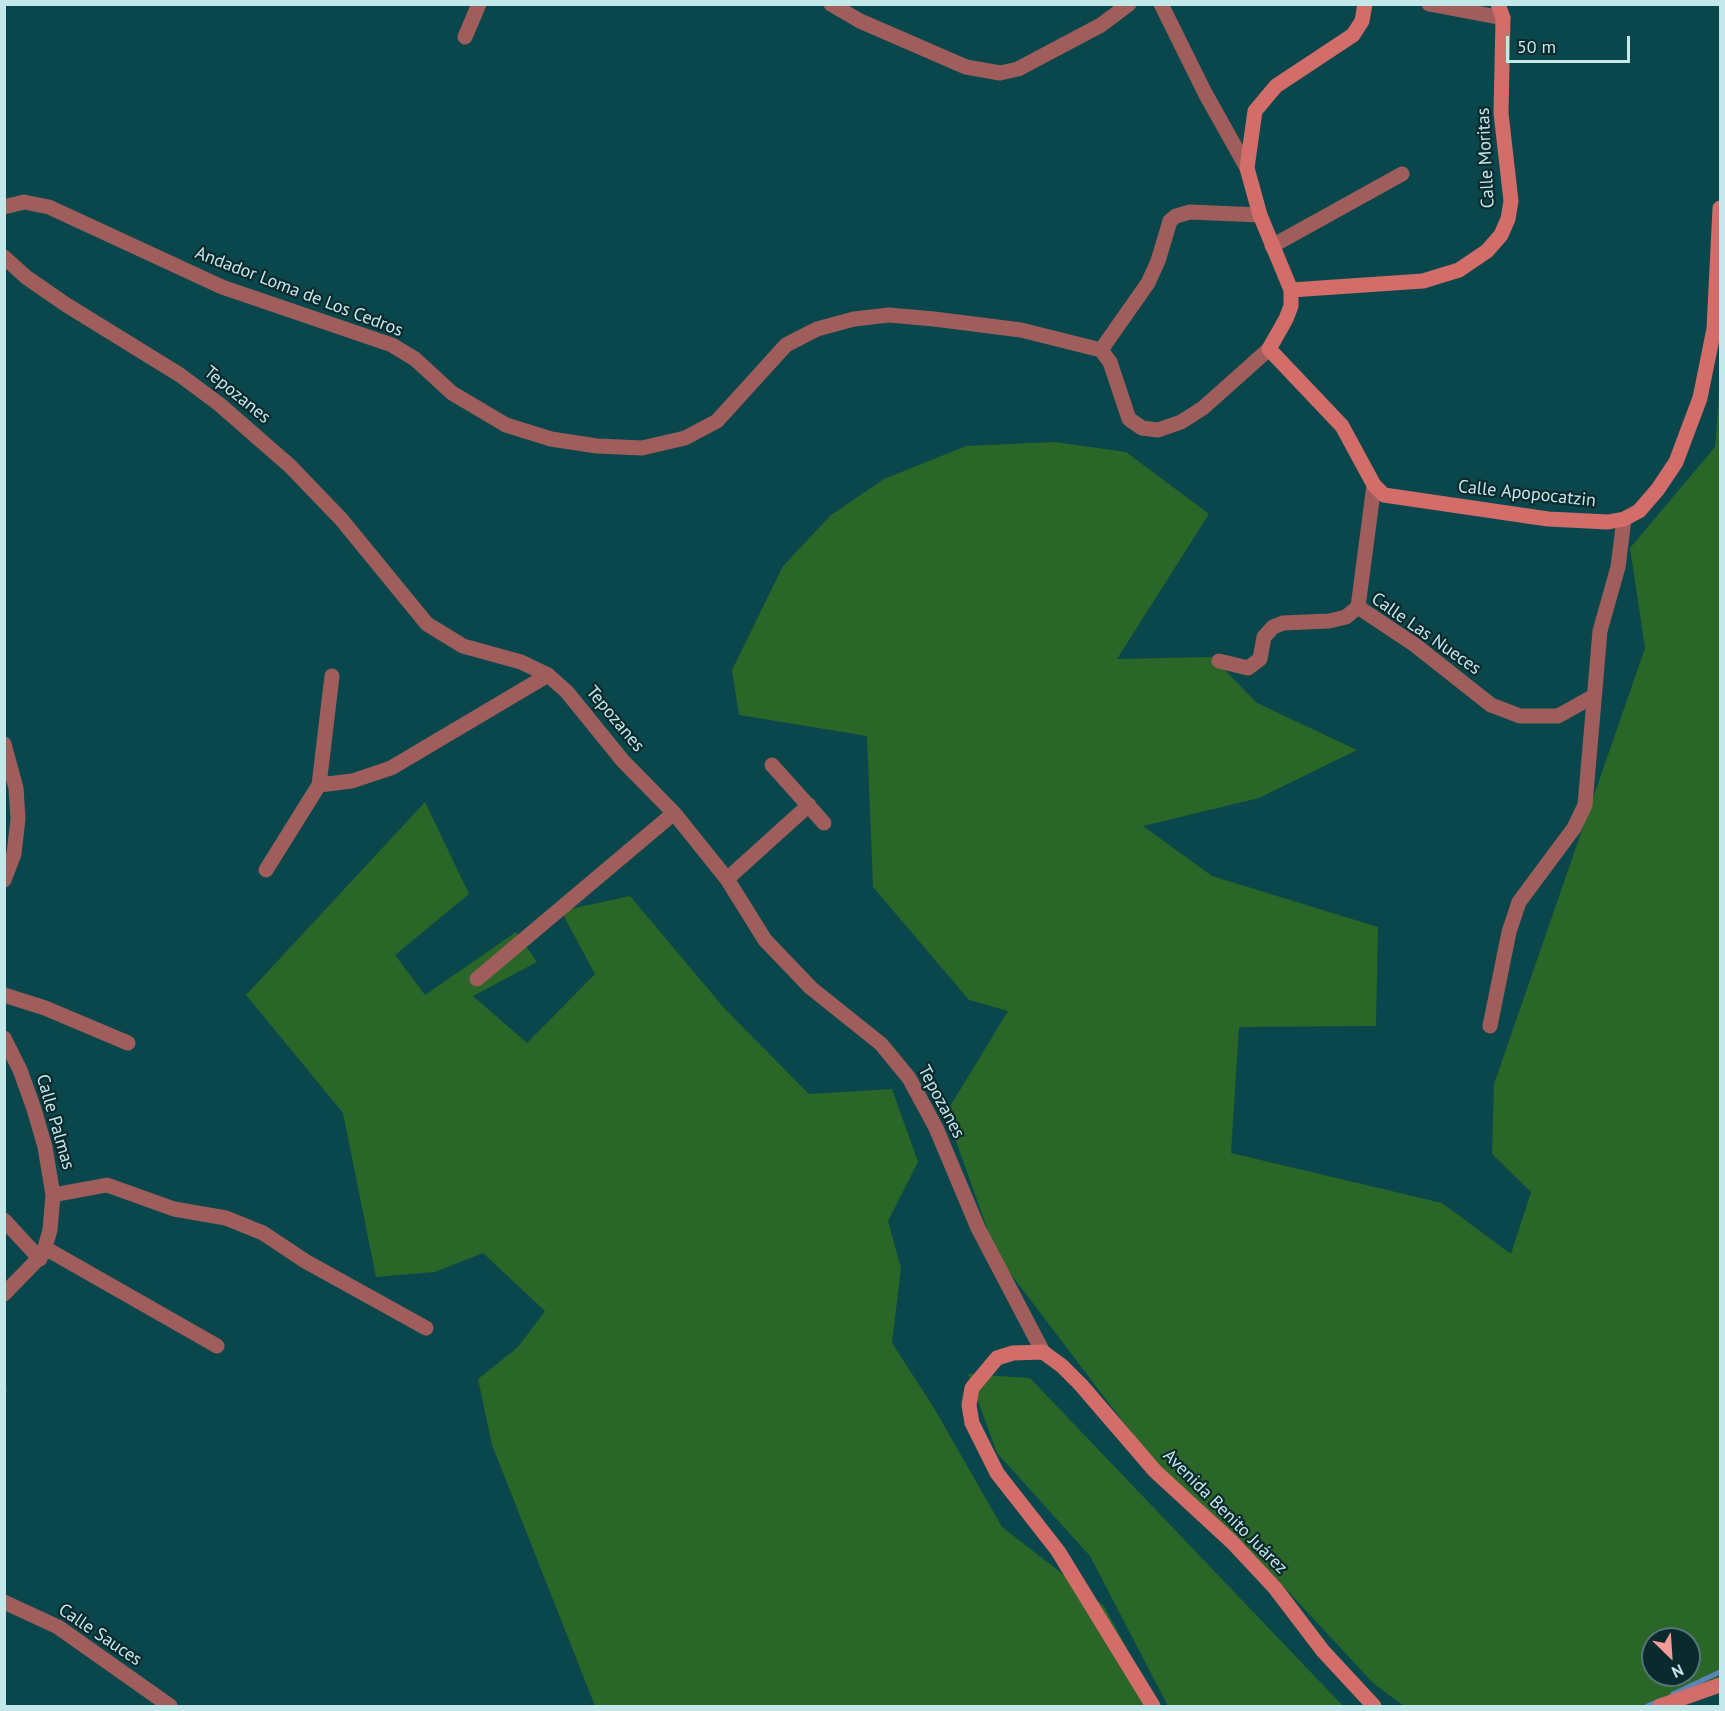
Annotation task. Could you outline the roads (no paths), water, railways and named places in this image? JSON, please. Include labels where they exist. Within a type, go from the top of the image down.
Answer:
[{"type":"main road","points":[[1365,4],[1367,9],[1353,34],[1276,86],[1255,111],[1247,168],[1260,215],[1291,290],[1291,306],[1269,349],[1342,426],[1374,485]]},
{"type":"main road","name":"Calle Moritas","points":[[1291,290],[1423,281],[1459,270],[1487,251],[1501,235],[1508,219],[1511,201],[1501,113],[1500,11]]},
{"type":"main road","points":[[1624,519],[1645,503],[1676,462],[1700,398],[1714,329],[1720,208]]},
{"type":"main road","name":"Calle Apopocatzin","points":[[1374,485],[1384,495],[1548,519],[1608,522],[1624,519]]},
{"type":"main road","points":[[1043,1352],[1013,1353],[997,1358],[990,1365],[972,1388],[969,1405],[972,1423],[997,1473],[1058,1551],[1153,1707]]},
{"type":"main road","name":"Avenida Benito Juárez","points":[[1043,1352],[1081,1385],[1155,1471],[1240,1550],[1275,1588],[1345,1677],[1374,1707]]},
{"type":"main road","points":[[1660,1707],[1720,1685]]},
{"type":"street","points":[[465,37],[479,4]]},
{"type":"street","points":[[831,4],[860,21],[966,67],[1000,73],[1018,69],[1101,25],[1129,4]]},
{"type":"street","points":[[1161,4],[1205,93],[1247,168]]},
{"type":"street","points":[[1429,4],[1500,11]]},
{"type":"street","points":[[1272,246],[1402,174]]},
{"type":"street","name":"Andador Loma de Los Cedros","points":[[4,207],[24,202],[49,207],[222,287],[393,345],[415,359],[452,393],[506,425],[551,440],[597,446],[642,448],[685,438],[717,421],[786,345],[817,328],[854,319],[889,315],[934,319],[1021,330],[1101,350]]},
{"type":"street","points":[[1260,215],[1190,212],[1176,216],[1170,221],[1158,261],[1148,283],[1101,350],[1110,362],[1129,419],[1142,428],[1158,430],[1181,422],[1203,408],[1269,349]]},
{"type":"street","name":"Tepozanes","points":[[4,257],[26,277],[65,304],[144,351],[219,404],[290,466],[333,512],[427,624],[463,646],[521,662],[548,675],[567,692],[623,761],[674,813],[727,879],[765,940],[811,988],[881,1044],[909,1078],[936,1128],[978,1227],[1043,1352]]},
{"type":"street","points":[[1358,607],[1374,485]]},
{"type":"street","points":[[1490,1026],[1509,932],[1519,902],[1574,828],[1585,805],[1600,631],[1618,567],[1624,519]]},
{"type":"street","name":"Calle Las Nueces","points":[[1219,661],[1248,668],[1260,659],[1264,637],[1273,627],[1283,623],[1329,621],[1346,617],[1358,607],[1414,645],[1491,705],[1520,716],[1558,716],[1594,696]]},
{"type":"street","points":[[319,785],[352,781],[391,768],[548,675]]},
{"type":"street","points":[[266,870],[319,785],[332,676]]},
{"type":"street","points":[[4,744],[16,788],[11,820],[14,854],[4,880]]},
{"type":"street","points":[[772,765],[824,823]]},
{"type":"street","points":[[727,879],[809,805]]},
{"type":"street","points":[[477,979],[674,813]]},
{"type":"street","points":[[4,995],[128,1043]]},
{"type":"street","name":"Calle Palmas","points":[[4,1038],[20,1070],[45,1147],[53,1195],[50,1230],[43,1254]]},
{"type":"street","points":[[53,1195],[107,1185],[174,1209],[226,1218],[262,1233],[305,1262],[426,1328]]},
{"type":"street","points":[[4,1220],[43,1254],[217,1346]]},
{"type":"street","points":[[4,1294],[43,1254]]},
{"type":"street","name":"Calle Sauces","points":[[4,1602],[58,1627],[168,1706]]},
{"type":"waterway","points":[[1673,1694],[1720,1672]]},
{"type":"waterway","points":[[1647,1706],[1659,1701]]}]
